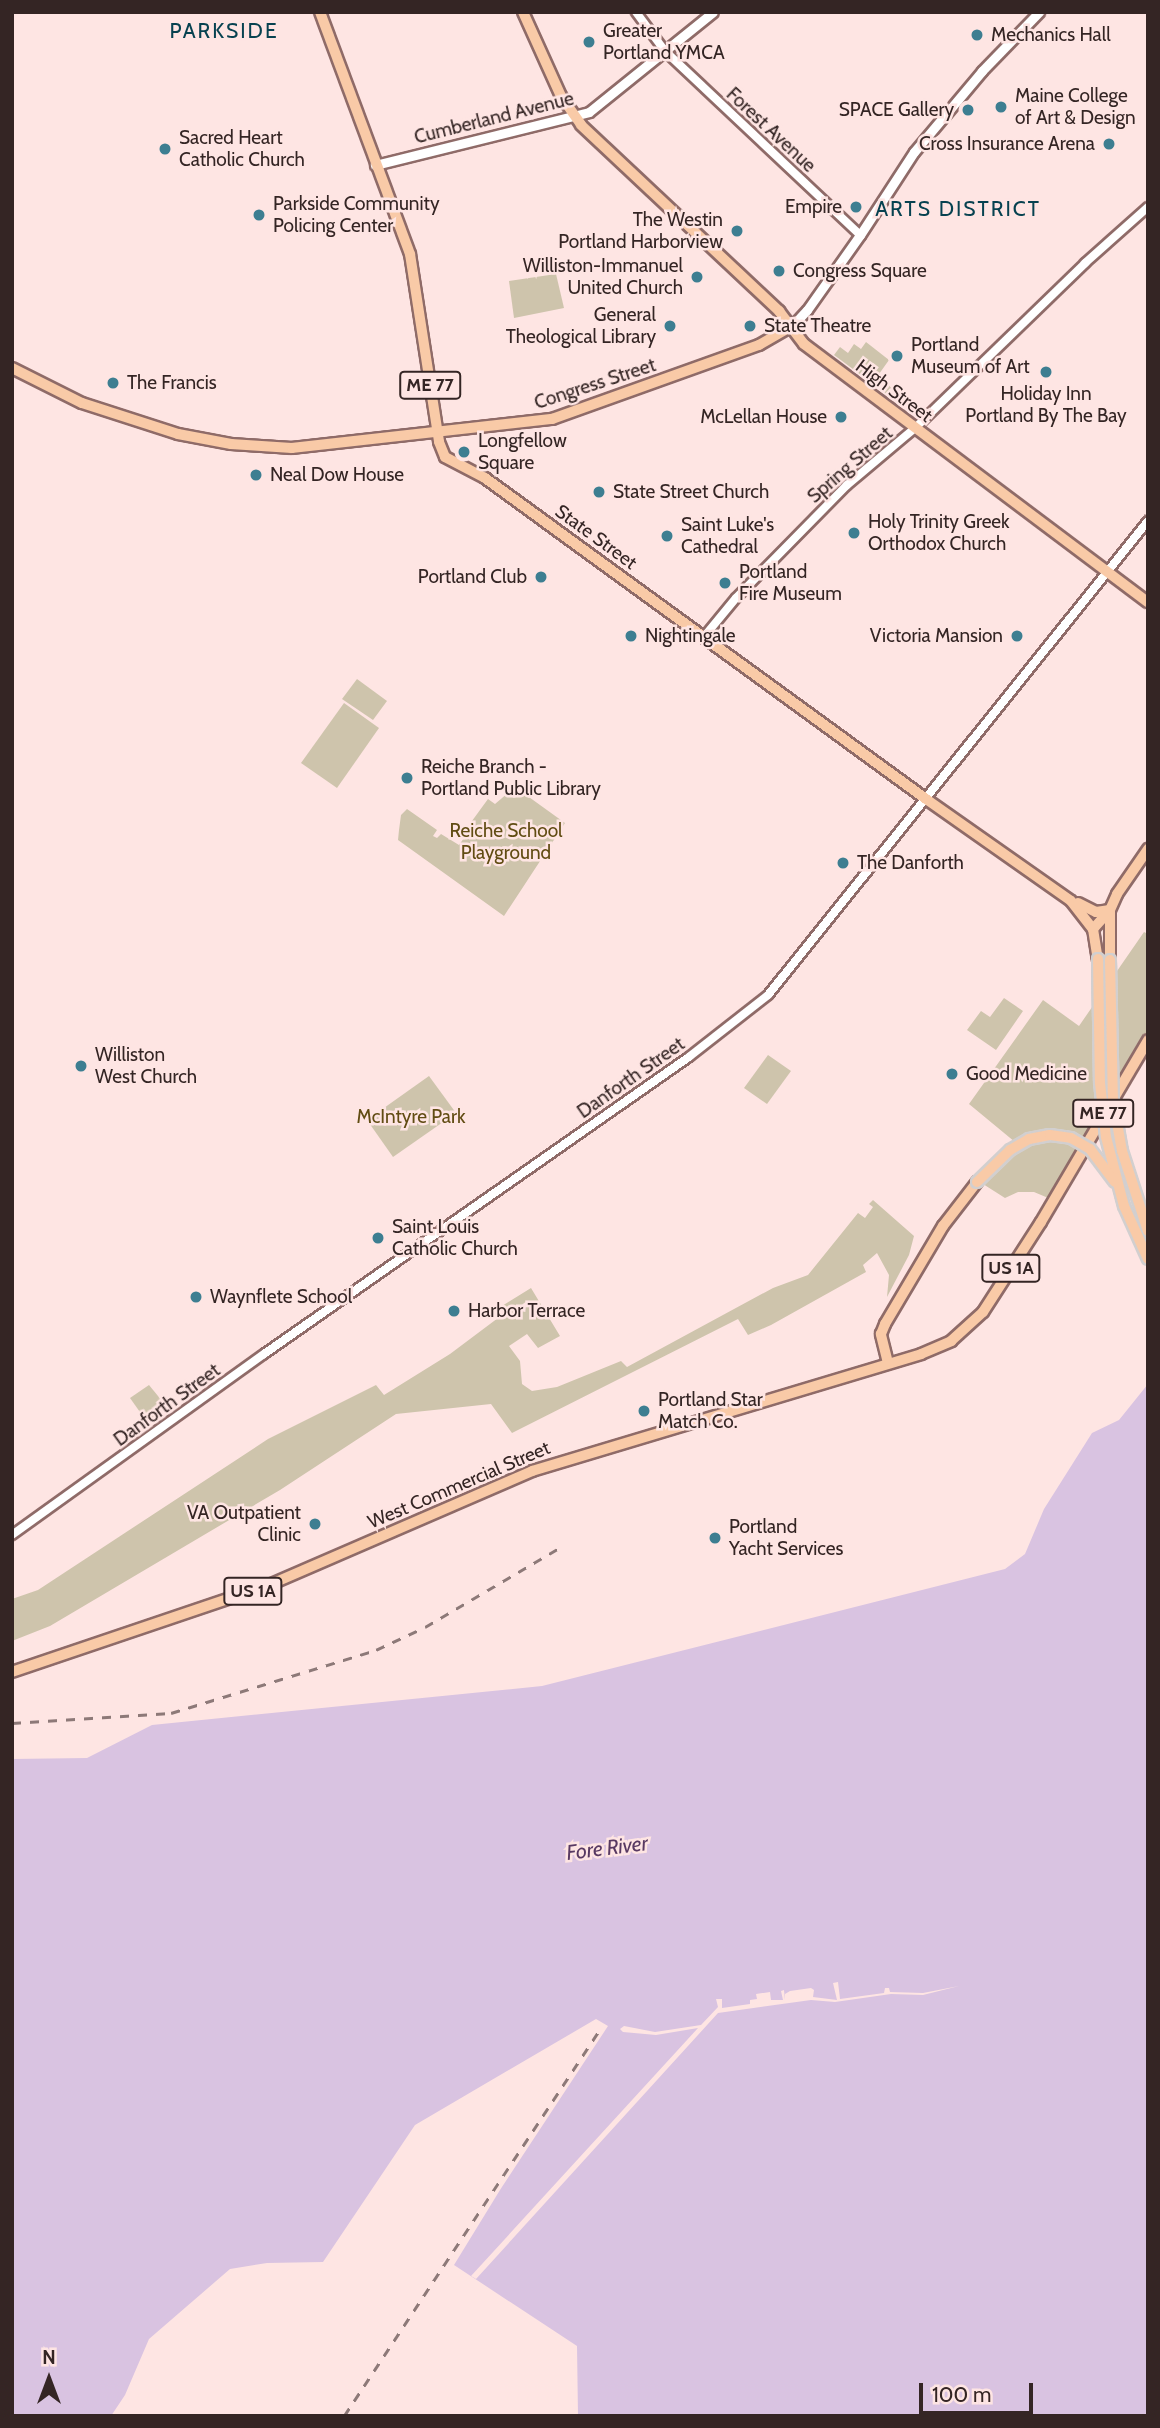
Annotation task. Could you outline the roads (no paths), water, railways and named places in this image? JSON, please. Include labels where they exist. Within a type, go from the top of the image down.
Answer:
[{"type":"main road","name":"State Street","points":[[320,12],[412,264],[437,433],[445,457],[485,478],[926,799],[1071,901],[1093,929]]},
{"type":"main road","name":"High Street","points":[[523,12],[561,96],[574,116],[792,326],[804,344],[1148,602]]},
{"type":"main road","name":"Cumberland Avenue","points":[[375,164],[589,112],[713,12]]},
{"type":"main road","name":"Congress Street","points":[[12,368],[82,403],[178,434],[231,444],[292,448],[565,416],[759,345],[792,326],[807,310],[934,126],[1039,12]]},
{"type":"main road","name":"ME 77","points":[[1148,849],[1121,886],[1110,910],[1113,1100],[1122,1151],[1148,1231]]},
{"type":"main road","points":[[1071,901],[1096,912],[1110,910]]},
{"type":"main road","points":[[1093,929],[1110,910]]},
{"type":"main road","name":"ME 77","points":[[1093,929],[1098,959],[1100,1083],[1106,1137],[1118,1185],[1148,1259]]},
{"type":"main road","name":"West Commercial Street","points":[[12,1672],[269,1585],[532,1471],[936,1349],[964,1332],[983,1311],[1041,1222],[1148,1040]]},
{"type":"main road","points":[[888,1363],[882,1345],[885,1324],[943,1226],[977,1182],[1020,1143],[1050,1135],[1071,1138],[1090,1149],[1118,1185]]},
{"type":"street","name":"Forest Avenue","points":[[636,12],[665,51],[860,235]]},
{"type":"street","name":"Spring Street","points":[[703,638],[736,598],[847,485],[915,428],[1085,263],[1148,207]]},
{"type":"street","name":"Danforth Street","points":[[12,1535],[752,1010],[790,972],[1148,521]]},
{"type":"water","name":"Fore River","points":[[1148,1384],[1148,2416],[578,2416],[577,2346],[454,2265],[608,2026],[596,2019],[415,2125],[323,2262],[267,2263],[230,2269],[149,2339],[125,2395],[111,2416],[12,2416],[12,1759],[87,1758],[152,1725],[542,1686],[1005,1569],[1025,1554],[1044,1509],[1092,1433],[1119,1420]]},
{"type":"railway","points":[[12,1723],[171,1713],[376,1650],[425,1627],[564,1545]]},
{"type":"railway","points":[[344,2416],[601,2027]]},
{"type":"place","name":"Mechanics Hall","points":[[977,35]]},
{"type":"place","name":"Greater Portland YMCA","points":[[589,42]]},
{"type":"place","name":"Maine College of Art & Design","points":[[1001,107]]},
{"type":"place","name":"SPACE Gallery","points":[[968,110]]},
{"type":"place","name":"Cross Insurance Arena","points":[[1109,144]]},
{"type":"place","name":"Sacred Heart Catholic Church","points":[[165,149]]},
{"type":"place","name":"Empire","points":[[856,207]]},
{"type":"place","name":"Parkside Community Policing Center","points":[[259,215]]},
{"type":"place","name":"The Westin Portland Harborview","points":[[737,231]]},
{"type":"place","name":"Congress Square","points":[[779,271]]},
{"type":"place","name":"Williston-Immanuel United Church","points":[[697,277]]},
{"type":"place","name":"General Theological Library","points":[[670,326]]},
{"type":"place","name":"State Theatre","points":[[750,326]]},
{"type":"place","name":"Portland Museum of Art","points":[[897,356]]},
{"type":"place","name":"Holiday Inn Portland By The Bay","points":[[1046,372]]},
{"type":"place","name":"The Francis","points":[[113,383]]},
{"type":"place","name":"McLellan House","points":[[841,417]]},
{"type":"place","name":"Longfellow Square","points":[[464,452]]},
{"type":"place","name":"Neal Dow House","points":[[256,475]]},
{"type":"place","name":"State Street Church","points":[[599,492]]},
{"type":"place","name":"Holy Trinity Greek Orthodox Church","points":[[854,533]]},
{"type":"place","name":"Saint Luke's Cathedral","points":[[667,536]]},
{"type":"place","name":"Portland Club","points":[[541,577]]},
{"type":"place","name":"Portland Fire Museum","points":[[725,583]]},
{"type":"place","name":"Nightingale","points":[[631,636]]},
{"type":"place","name":"Victoria Mansion","points":[[1017,636]]},
{"type":"place","name":"Reiche Branch - Portland Public Library","points":[[407,778]]},
{"type":"place","name":"The Danforth","points":[[843,863]]},
{"type":"place","name":"Williston West Church","points":[[81,1066]]},
{"type":"place","name":"Good Medicine","points":[[952,1074]]},
{"type":"place","name":"Saint Louis Catholic Church","points":[[378,1238]]},
{"type":"place","name":"Waynflete School","points":[[196,1297]]},
{"type":"place","name":"Harbor Terrace","points":[[454,1311]]},
{"type":"place","name":"Portland Star Match Co.","points":[[644,1411]]},
{"type":"place","name":"VA Outpatient Clinic","points":[[315,1524]]},
{"type":"place","name":"Portland Yacht Services","points":[[715,1538]]},
{"type":"district","name":"PARKSIDE","points":[[224,31]]},
{"type":"district","name":"ARTS DISTRICT","points":[[958,209]]},
{"type":"park label","name":"Reiche School Playground","points":[[506,842]]},
{"type":"park label","name":"McIntyre Park","points":[[411,1117]]}]
